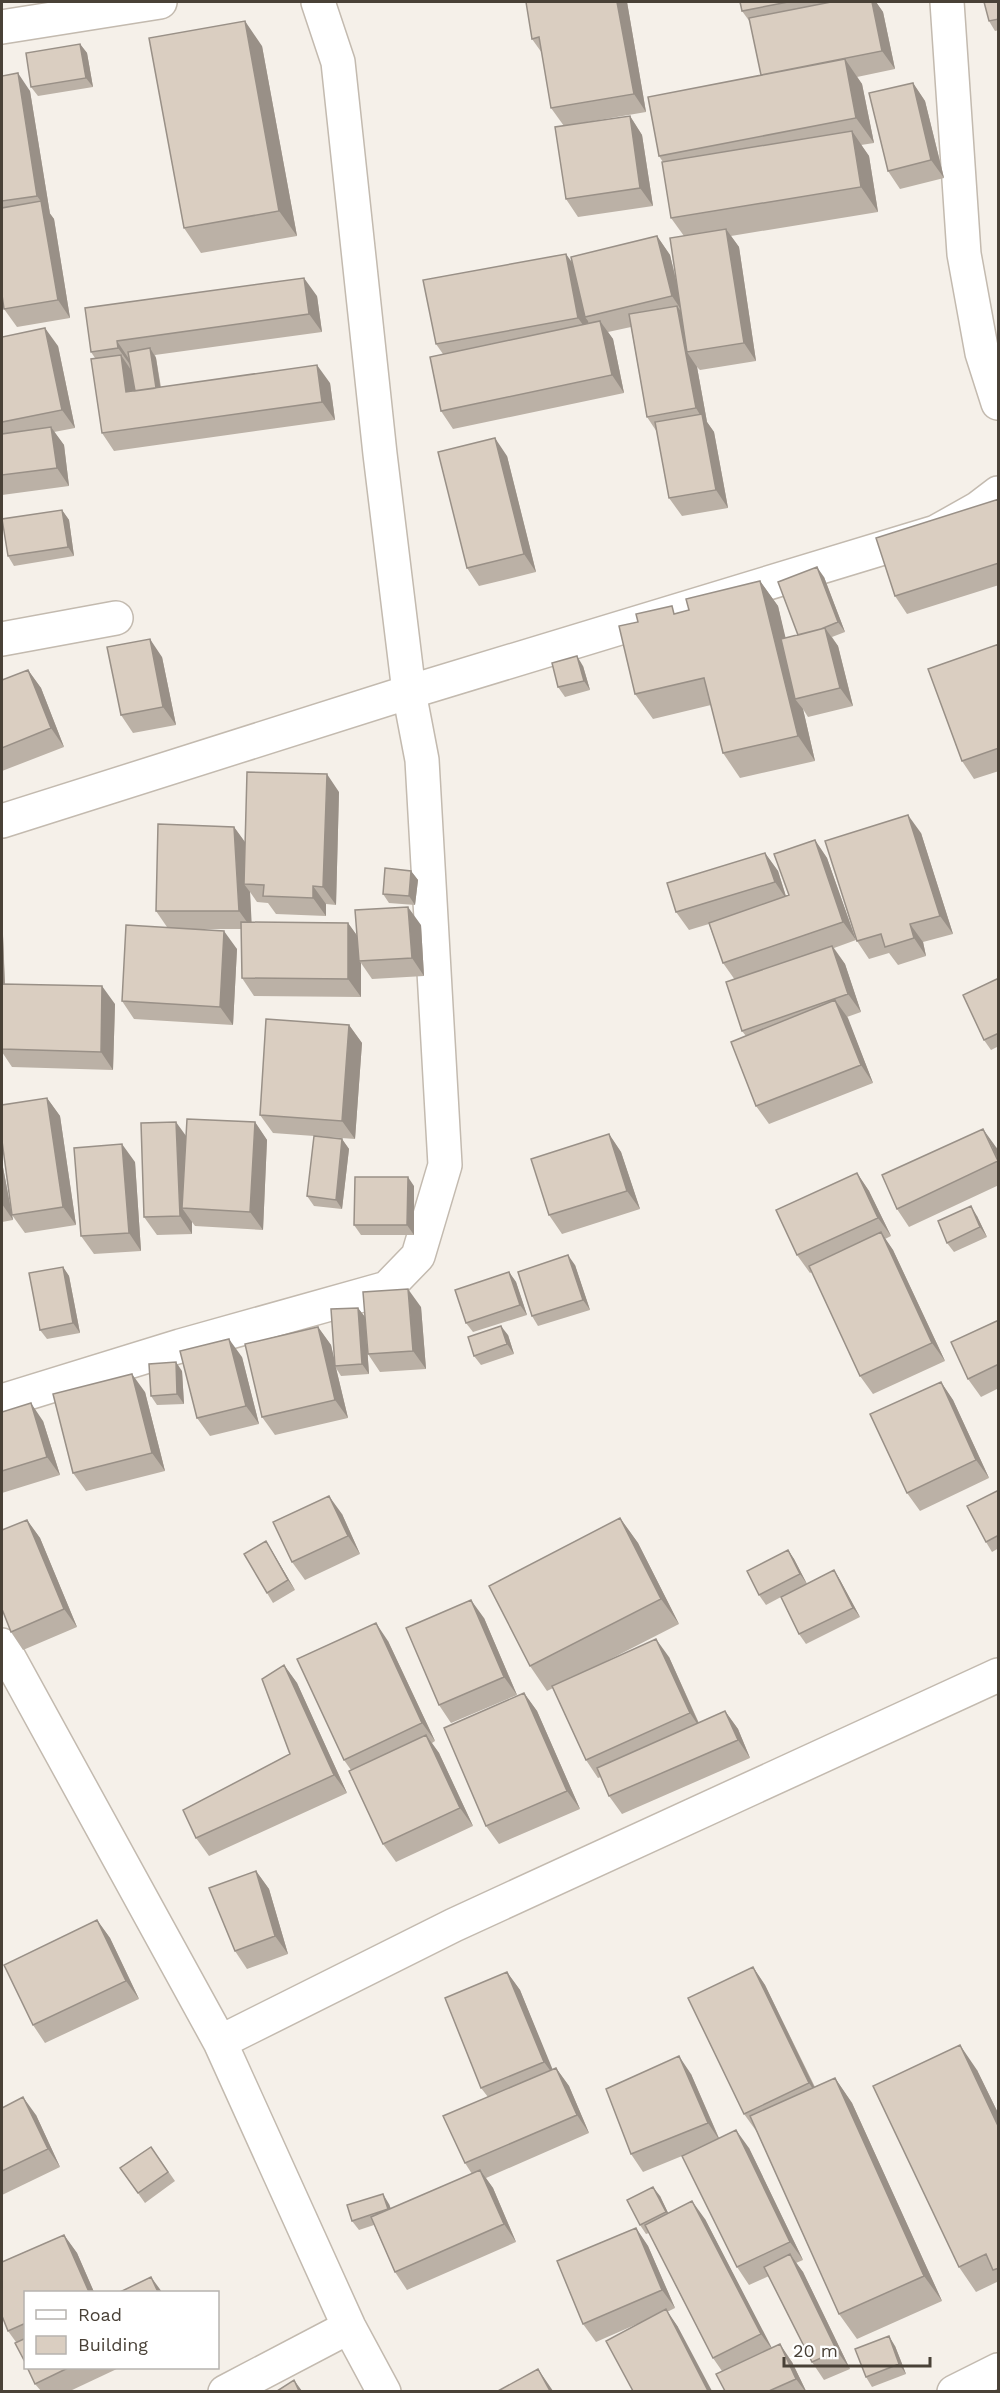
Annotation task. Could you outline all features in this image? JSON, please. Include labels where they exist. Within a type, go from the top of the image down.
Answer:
[{"type":"street","points":[[2,27],[160,2]]},
{"type":"street","points":[[2,1401],[180,1346],[387,1288],[418,1256],[445,1165],[422,759],[408,692],[378,442],[338,62],[318,2]]},
{"type":"street","points":[[946,2],[964,254],[982,353],[999,403]]},
{"type":"street","points":[[2,821],[408,692],[936,532],[977,509],[999,493]]},
{"type":"street","points":[[2,639],[116,618]]},
{"type":"street","points":[[2,1645],[220,2042],[349,2327],[384,2391]]},
{"type":"street","points":[[220,2042],[454,1925],[999,1674]]},
{"type":"street","points":[[225,2391],[349,2327]]},
{"type":"street","points":[[954,2391],[999,2370]]},
{"type":"building","points":[[526,2],[617,2],[634,94],[551,108],[539,37],[532,39]]},
{"type":"building","points":[[740,2],[788,2],[742,11]]},
{"type":"building","points":[[831,2],[872,2],[882,51],[761,75],[749,18]]},
{"type":"building","points":[[984,2],[999,2],[999,19],[989,21]]},
{"type":"building","points":[[245,21],[279,211],[184,228],[149,38]]},
{"type":"building","points":[[80,44],[86,78],[31,87],[26,53]]},
{"type":"building","points":[[845,59],[856,118],[659,156],[648,97]]},
{"type":"building","points":[[18,73],[37,196],[2,201],[2,76]]},
{"type":"building","points":[[913,83],[931,160],[888,171],[869,93]]},
{"type":"building","points":[[630,116],[640,188],[566,199],[555,127]]},
{"type":"building","points":[[852,131],[861,187],[671,218],[662,162]]},
{"type":"building","points":[[41,201],[58,300],[4,309],[2,208]]},
{"type":"building","points":[[726,229],[744,343],[687,352],[670,238]]},
{"type":"building","points":[[657,236],[672,296],[585,317],[571,257]]},
{"type":"building","points":[[566,254],[578,318],[436,344],[423,280]]},
{"type":"building","points":[[304,278],[309,314],[117,341],[118,348],[91,352],[85,308]]},
{"type":"building","points":[[677,306],[696,408],[647,417],[629,314]]},
{"type":"building","points":[[600,321],[612,375],[441,411],[430,357]]},
{"type":"building","points":[[45,328],[62,410],[2,422],[2,337]]},
{"type":"building","points":[[150,348],[156,388],[135,391],[128,352]]},
{"type":"building","points":[[121,355],[126,392],[317,365],[322,402],[102,433],[91,359]]},
{"type":"building","points":[[702,414],[716,490],[669,498],[655,422]]},
{"type":"building","points":[[51,427],[57,468],[2,475],[2,434]]},
{"type":"building","points":[[495,438],[524,554],[467,568],[438,452]]},
{"type":"building","points":[[999,499],[999,563],[895,596],[876,538]]},
{"type":"building","points":[[62,510],[68,547],[8,556],[2,519]]},
{"type":"building","points":[[817,567],[838,622],[798,635],[778,582]]},
{"type":"building","points":[[760,581],[798,736],[723,753],[704,678],[635,694],[619,626],[638,622],[636,614],[672,606],[674,614],[689,610],[686,599]]},
{"type":"building","points":[[825,628],[840,688],[795,699],[781,639]]},
{"type":"building","points":[[150,639],[163,707],[121,715],[107,647]]},
{"type":"building","points":[[999,644],[999,748],[962,761],[928,669]]},
{"type":"building","points":[[577,656],[584,681],[558,687],[552,663]]},
{"type":"building","points":[[28,670],[51,728],[2,748],[2,680]]},
{"type":"building","points":[[247,772],[327,774],[323,887],[313,886],[313,898],[263,896],[264,885],[244,884]]},
{"type":"building","points":[[908,815],[940,916],[910,924],[914,938],[885,947],[881,934],[857,941],[825,841]]},
{"type":"building","points":[[158,824],[234,827],[239,911],[156,911]]},
{"type":"building","points":[[815,840],[843,922],[723,963],[709,923],[789,895],[774,854]]},
{"type":"building","points":[[765,853],[775,882],[676,912],[667,883]]},
{"type":"building","points":[[385,868],[411,871],[409,896],[383,894]]},
{"type":"building","points":[[408,907],[412,958],[359,961],[355,910]]},
{"type":"building","points":[[241,922],[348,923],[348,979],[242,978]]},
{"type":"building","points":[[126,925],[224,931],[220,1007],[122,1001]]},
{"type":"building","points":[[832,946],[848,994],[742,1031],[726,982]]},
{"type":"building","points":[[999,978],[999,1033],[984,1040],[963,995]]},
{"type":"building","points":[[2,984],[102,986],[101,1052],[2,1049]]},
{"type":"building","points":[[835,1000],[861,1065],[756,1106],[731,1042]]},
{"type":"building","points":[[266,1019],[349,1025],[342,1121],[260,1115]]},
{"type":"building","points":[[47,1098],[63,1207],[12,1215],[2,1141],[2,1105]]},
{"type":"building","points":[[187,1119],[255,1122],[250,1212],[182,1208]]},
{"type":"building","points":[[176,1122],[180,1216],[144,1217],[141,1123]]},
{"type":"building","points":[[983,1129],[998,1161],[897,1209],[882,1175]]},
{"type":"building","points":[[609,1134],[627,1191],[549,1215],[531,1159]]},
{"type":"building","points":[[314,1136],[342,1139],[336,1200],[307,1196]]},
{"type":"building","points":[[122,1144],[129,1233],[81,1236],[74,1148]]},
{"type":"building","points":[[857,1173],[878,1218],[797,1255],[776,1210]]},
{"type":"building","points":[[355,1177],[408,1177],[407,1225],[354,1225]]},
{"type":"building","points":[[971,1206],[980,1227],[947,1243],[938,1221]]},
{"type":"building","points":[[881,1232],[932,1343],[860,1376],[809,1266]]},
{"type":"building","points":[[568,1255],[583,1300],[532,1316],[518,1272]]},
{"type":"building","points":[[63,1267],[73,1323],[40,1330],[29,1273]]},
{"type":"building","points":[[509,1272],[520,1305],[466,1323],[455,1290]]},
{"type":"building","points":[[408,1289],[413,1351],[368,1354],[363,1292]]},
{"type":"building","points":[[358,1308],[362,1364],[335,1366],[331,1309]]},
{"type":"building","points":[[999,1320],[999,1364],[968,1379],[951,1342]]},
{"type":"building","points":[[501,1326],[507,1344],[474,1356],[468,1337]]},
{"type":"building","points":[[318,1327],[335,1400],[262,1417],[245,1344]]},
{"type":"building","points":[[229,1339],[246,1406],[197,1418],[180,1351]]},
{"type":"building","points":[[176,1362],[177,1394],[151,1396],[149,1364]]},
{"type":"building","points":[[132,1374],[152,1453],[73,1473],[53,1394]]},
{"type":"building","points":[[941,1382],[976,1460],[907,1493],[870,1414]]},
{"type":"building","points":[[31,1403],[47,1457],[2,1471],[2,1412]]},
{"type":"building","points":[[999,1490],[999,1535],[986,1542],[967,1506]]},
{"type":"building","points":[[329,1496],[348,1536],[292,1562],[273,1522]]},
{"type":"building","points":[[620,1518],[661,1599],[530,1666],[489,1586]]},
{"type":"building","points":[[27,1520],[64,1609],[11,1632],[2,1609],[2,1530]]},
{"type":"building","points":[[266,1541],[288,1580],[267,1593],[244,1554]]},
{"type":"building","points":[[788,1550],[800,1574],[759,1595],[747,1571]]},
{"type":"building","points":[[834,1570],[853,1608],[799,1634],[781,1597]]},
{"type":"building","points":[[471,1600],[504,1677],[439,1705],[406,1628]]},
{"type":"building","points":[[376,1623],[422,1723],[344,1760],[297,1659]]},
{"type":"building","points":[[656,1639],[690,1713],[586,1760],[552,1686]]},
{"type":"building","points":[[284,1665],[334,1775],[196,1838],[183,1810],[290,1754],[262,1679]]},
{"type":"building","points":[[524,1693],[567,1791],[486,1826],[444,1728]]},
{"type":"building","points":[[725,1711],[738,1740],[609,1796],[597,1768]]},
{"type":"building","points":[[426,1735],[460,1808],[383,1844],[349,1771]]},
{"type":"building","points":[[256,1871],[275,1936],[235,1951],[209,1888]]},
{"type":"building","points":[[97,1920],[126,1981],[33,2025],[4,1965]]},
{"type":"building","points":[[753,1967],[809,2083],[744,2114],[688,1998]]},
{"type":"building","points":[[507,1972],[544,2062],[481,2088],[445,1998]]},
{"type":"building","points":[[960,2045],[999,2128],[999,2268],[993,2270],[986,2254],[959,2267],[873,2086]]},
{"type":"building","points":[[679,2056],[708,2123],[631,2154],[606,2089]]},
{"type":"building","points":[[556,2068],[577,2115],[465,2163],[443,2116]]},
{"type":"building","points":[[835,2078],[924,2276],[839,2314],[750,2116]]},
{"type":"building","points":[[23,2097],[48,2149],[2,2171],[2,2108]]},
{"type":"building","points":[[736,2130],[790,2242],[737,2267],[682,2156]]},
{"type":"building","points":[[151,2147],[168,2172],[138,2193],[120,2168]]},
{"type":"building","points":[[480,2170],[504,2224],[395,2272],[371,2217]]},
{"type":"building","points":[[653,2187],[666,2212],[640,2225],[627,2200]]},
{"type":"building","points":[[383,2194],[388,2209],[352,2221],[347,2205]]},
{"type":"building","points":[[692,2201],[761,2334],[713,2358],[645,2225]]},
{"type":"building","points":[[636,2228],[662,2290],[583,2324],[557,2261]]},
{"type":"building","points":[[64,2235],[89,2291],[24,2291],[24,2324],[8,2331],[2,2316],[2,2262]]},
{"type":"building","points":[[790,2254],[837,2351],[812,2362],[764,2267]]},
{"type":"building","points":[[151,2277],[158,2291],[122,2291]]},
{"type":"building","points":[[666,2309],[708,2391],[633,2391],[606,2341]]},
{"type":"building","points":[[889,2336],[899,2364],[866,2377],[855,2349]]},
{"type":"building","points":[[24,2339],[24,2360],[15,2343]]},
{"type":"building","points":[[780,2344],[796,2379],[769,2391],[725,2391],[716,2374]]},
{"type":"building","points":[[28,2369],[66,2369],[35,2384]]},
{"type":"building","points":[[538,2369],[550,2391],[498,2391]]},
{"type":"building","points":[[294,2380],[299,2391],[277,2391]]}]
